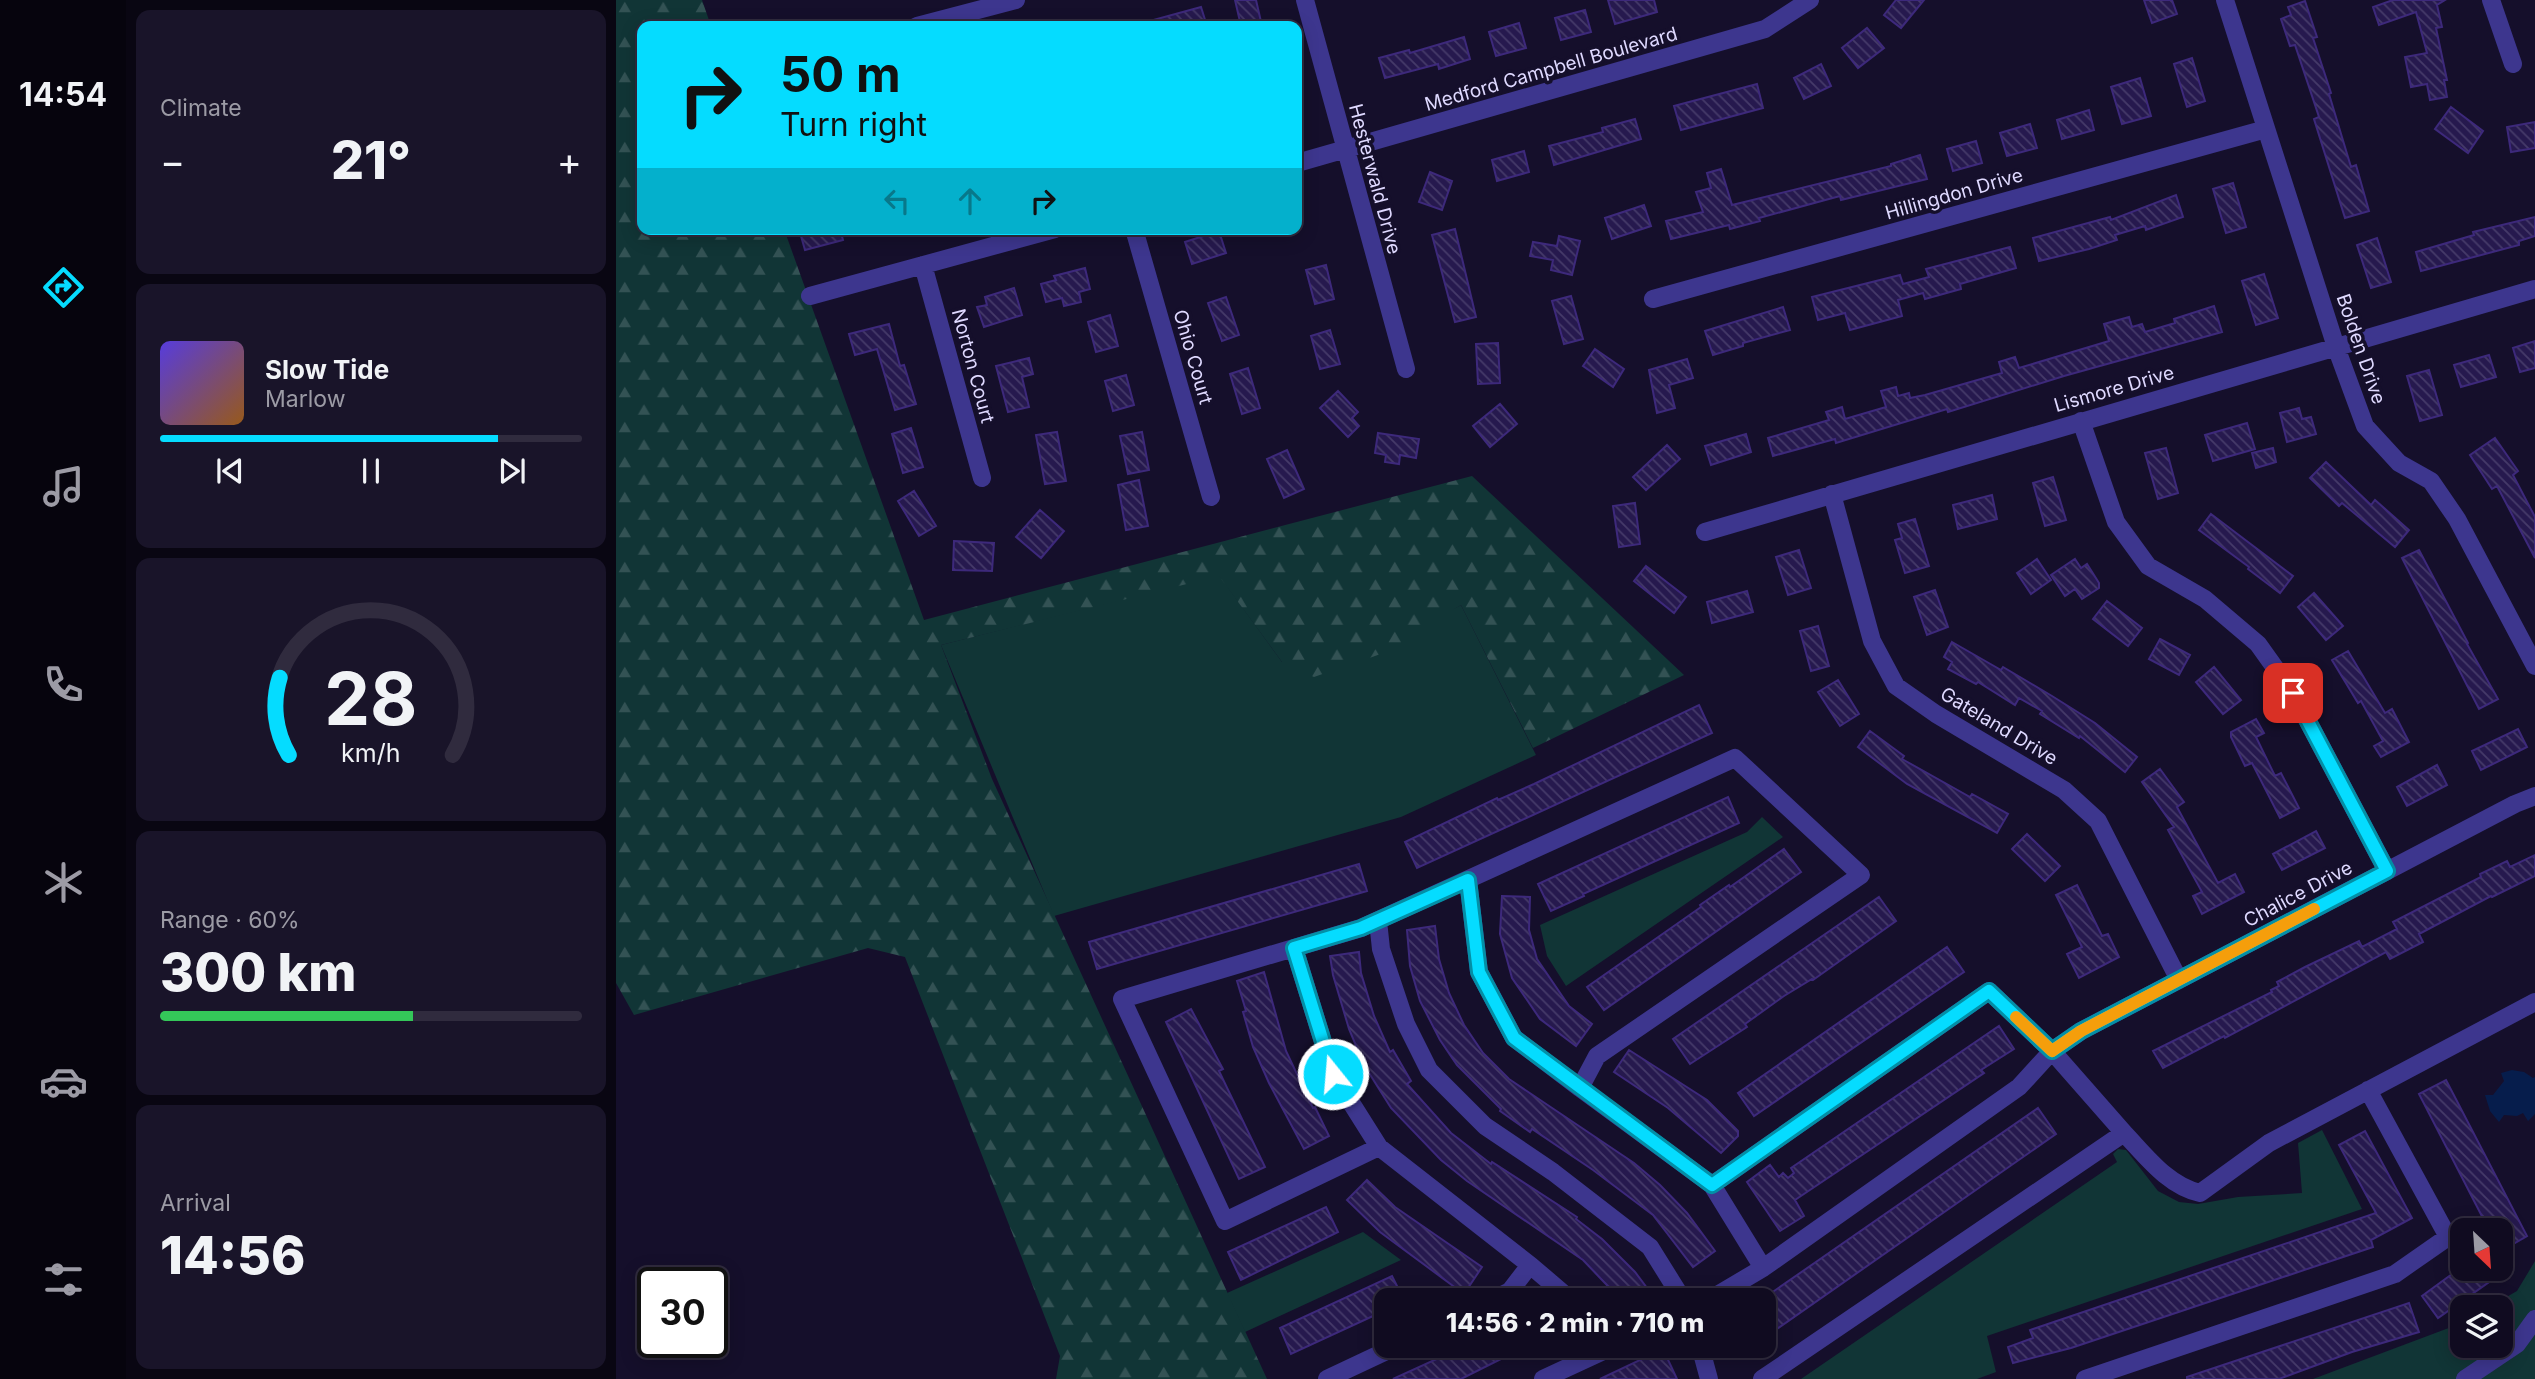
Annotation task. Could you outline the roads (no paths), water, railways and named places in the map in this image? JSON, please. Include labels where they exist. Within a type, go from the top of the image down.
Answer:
[{"type":"street","points":[[936,21],[1016,0]]},
{"type":"street","name":"Hesterwald Drive","points":[[1305,0],[1406,369]]},
{"type":"street","name":"Medford Campbell Boulevard","points":[[1302,162],[1765,29],[1810,0]]},
{"type":"street","name":"Bolden Drive","points":[[2225,0],[2336,347],[2365,426],[2399,463],[2431,481],[2457,519],[2535,666]]},
{"type":"street","points":[[2491,0],[2513,64]]},
{"type":"street","name":"Hillingdon Drive","points":[[1653,299],[2266,129]]},
{"type":"street","points":[[810,296],[1033,235]]},
{"type":"street","name":"Ohio Court","points":[[1136,235],[1211,497]]},
{"type":"street","name":"Norton Court","points":[[923,265],[982,478]]},
{"type":"street","name":"Lismore Drive","points":[[1705,531],[2535,289]]},
{"type":"street","points":[[2081,421],[2116,522],[2148,566],[2205,599],[2258,643],[2293,693],[2387,871]]},
{"type":"street","name":"Gateland Drive","points":[[1832,494],[1872,642],[1896,685],[1936,714],[2064,790],[2098,821],[2179,980]]},
{"type":"street","points":[[1379,1147],[1225,1221],[1122,999],[1361,928],[1735,758],[1861,874],[1597,1056],[1580,1088]]},
{"type":"street","name":"Chalice Drive","points":[[1729,1288],[1763,1268],[2019,1087],[2052,1051],[2081,1031],[2535,796]]},
{"type":"street","points":[[1468,880],[1479,972],[1514,1038],[1712,1185],[1763,1268]]},
{"type":"street","points":[[1378,921],[1381,949],[1406,1024],[1429,1070],[1485,1126],[1553,1172],[1650,1247],[1676,1288]]},
{"type":"street","points":[[1294,948],[1333,1074],[1379,1147],[1557,1288]]},
{"type":"street","points":[[1712,1185],[1989,991],[2052,1051],[2124,1133],[2171,1181],[2186,1190],[2200,1193],[2269,1143],[2535,1002]]},
{"type":"street","points":[[2085,1379],[2395,1275],[2448,1237],[2368,1090]]},
{"type":"street","points":[[1762,1379],[2124,1133]]},
{"type":"street","points":[[1513,1288],[1530,1265]]},
{"type":"street","points":[[2465,1379],[2517,1344],[2535,1319]]},
{"type":"street","points":[[1327,1379],[1374,1357]]},
{"type":"street","points":[[1543,1379],[1586,1358]]},
{"type":"street","points":[[1703,1358],[1709,1379]]},
{"type":"water","points":[[2512,1070],[2535,1077],[2535,1114],[2528,1121],[2523,1113],[2517,1116],[2504,1115],[2499,1122],[2490,1111],[2485,1095],[2493,1095],[2504,1081],[2501,1073]]}]
